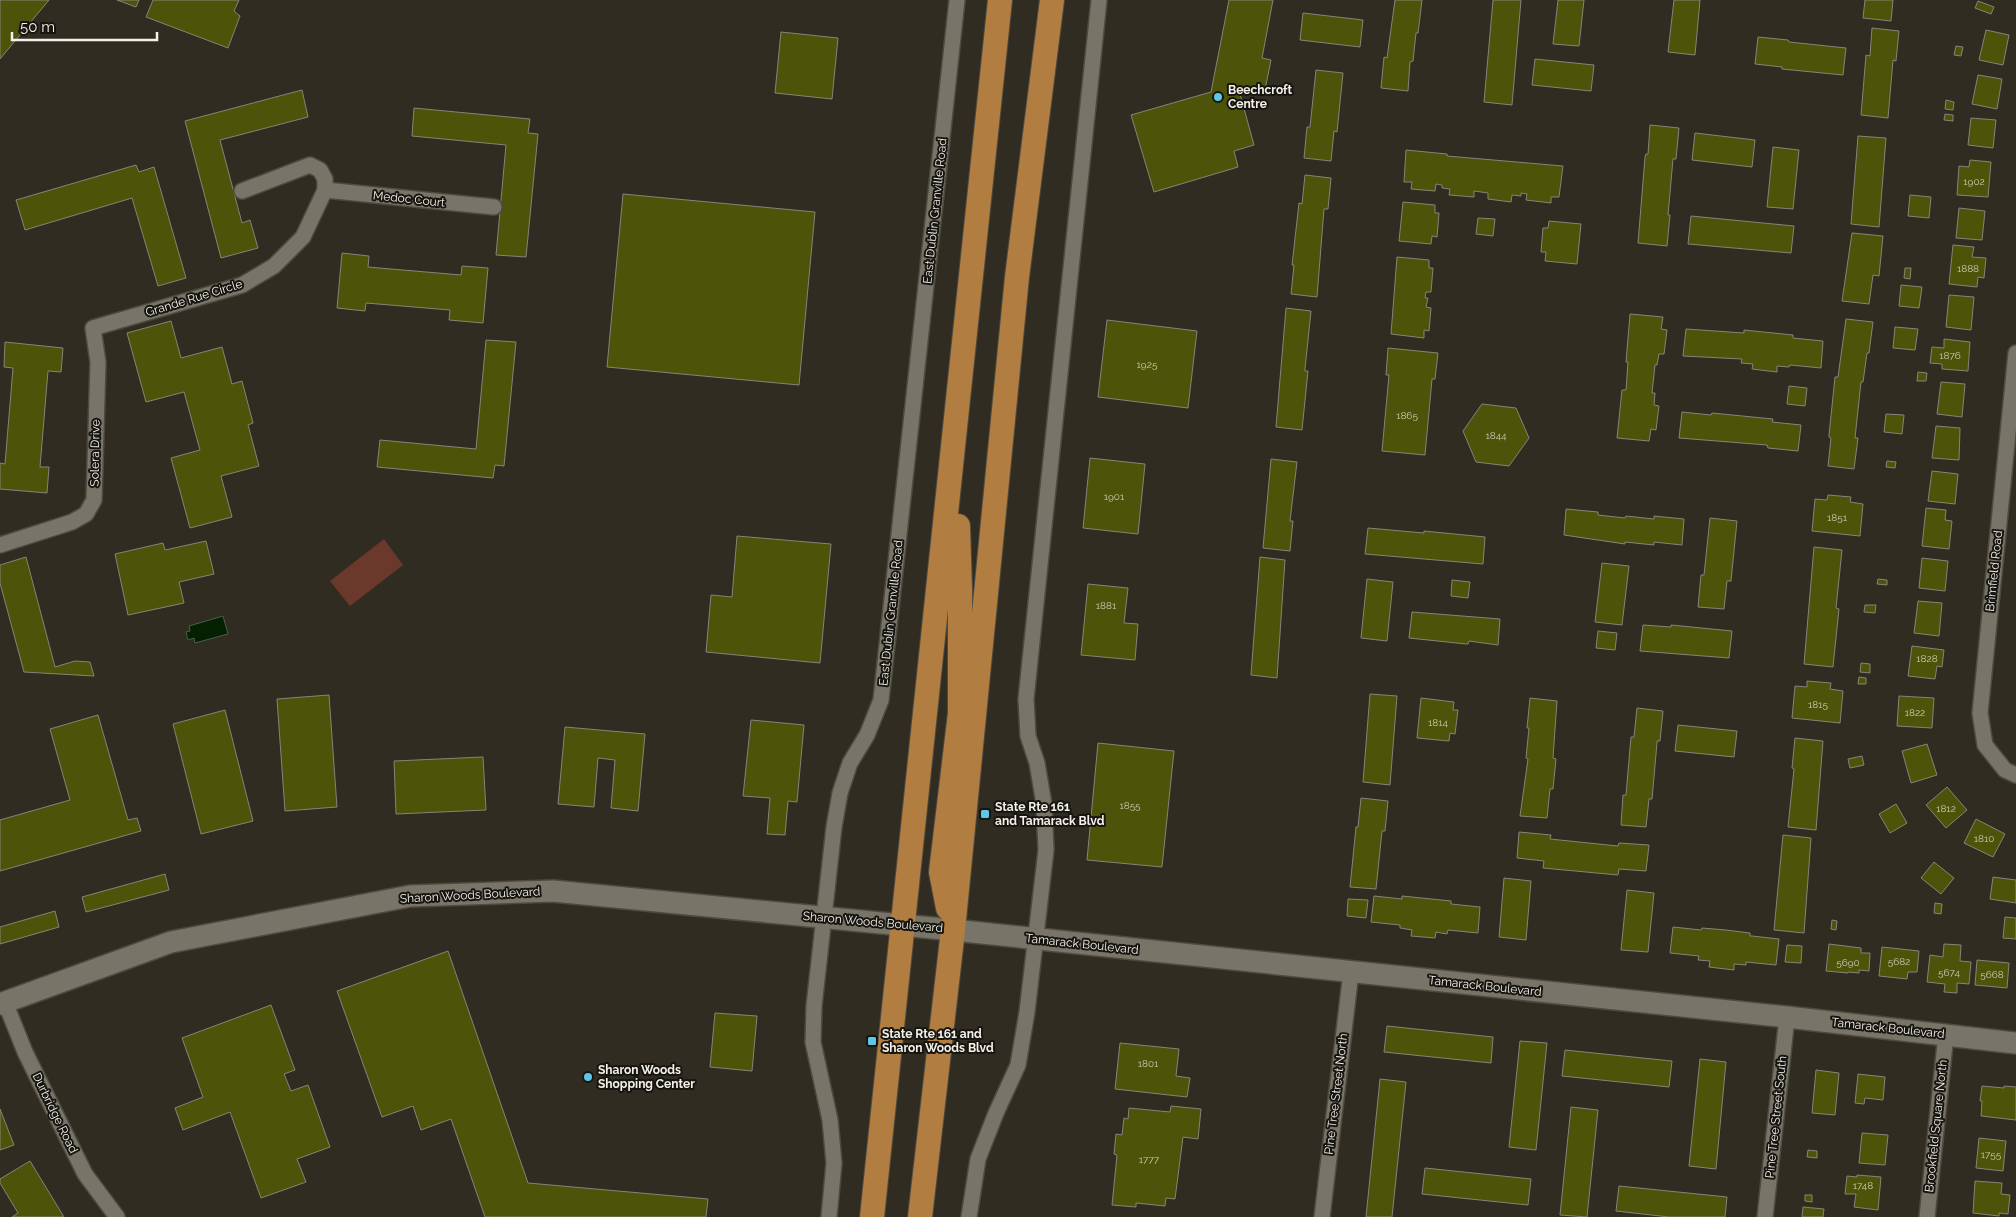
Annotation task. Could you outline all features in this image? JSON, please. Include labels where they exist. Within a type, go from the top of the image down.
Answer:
[{"type":"main road","points":[[872,1217],[905,925],[954,432],[1000,0]]},
{"type":"main road","points":[[1042,0],[1042,78]]},
{"type":"main road","points":[[920,1217],[953,930],[1017,277],[1052,0]]},
{"type":"main road","points":[[953,930],[941,872],[960,713],[960,589],[954,432]]},
{"type":"street","name":"East Dublin Granville Road","points":[[828,1217],[834,1163],[830,1120],[813,1042],[814,1006],[834,827],[840,793],[850,763],[866,736],[881,700],[957,0]]},
{"type":"street","points":[[969,1217],[978,1159],[1018,1065],[1027,1012],[1034,939],[1046,850],[1044,804],[1037,763],[1028,736],[1026,699],[1099,0]]},
{"type":"street","points":[[242,191],[310,165],[320,170],[326,179],[325,190]]},
{"type":"street","name":"Medoc Court","points":[[325,190],[494,207]]},
{"type":"street","name":"Grande Rue Circle","points":[[93,328],[242,285],[274,266],[303,237],[325,190]]},
{"type":"street","name":"Solera Drive","points":[[0,545],[72,522],[86,514],[94,500],[98,362],[93,328]]},
{"type":"street","name":"Brimfield Road","points":[[2016,353],[1980,713],[1985,745],[2005,770],[2016,775]]},
{"type":"street","name":"Sharon Woods Boulevard","points":[[3,1003],[170,942],[410,896],[553,891],[953,930]]},
{"type":"street","name":"Tamarack Boulevard","points":[[953,930],[1787,1017],[2016,1043]]},
{"type":"street","name":"Pine Tree Street North","points":[[1322,1217],[1351,972]]},
{"type":"street","name":"Durbridge Road","points":[[3,1003],[85,1174],[117,1217]]},
{"type":"street","name":"Pine Tree Street South","points":[[1765,1217],[1787,1017]]},
{"type":"street","name":"Brookfield Square North","points":[[1927,1217],[1946,1034]]},
{"type":"shaded area","points":[[384,539],[403,565],[350,606],[330,581]]},
{"type":"shaded area","points":[[223,616],[228,634],[195,643],[194,638],[188,640],[186,632],[190,631],[189,626]]},
{"type":"building","points":[[0,0],[49,0],[0,59]]},
{"type":"building","points":[[117,0],[139,0],[136,7]]},
{"type":"building","points":[[153,0],[239,0],[234,11],[240,16],[228,48],[146,17]]},
{"type":"building","name":"Beechcroft Centre","points":[[1229,0],[1273,0],[1262,58],[1271,60],[1264,95],[1240,90],[1254,145],[1234,151],[1238,167],[1154,192],[1131,115],[1211,92]]},
{"type":"building","points":[[1395,0],[1422,0],[1413,61],[1410,62],[1408,91],[1381,88],[1384,57],[1387,58]]},
{"type":"building","points":[[1493,0],[1521,0],[1512,105],[1484,102]]},
{"type":"building","points":[[1558,0],[1584,0],[1579,46],[1553,44]]},
{"type":"building","points":[[1674,0],[1700,0],[1695,55],[1668,52]]},
{"type":"building","points":[[1865,0],[1893,0],[1891,21],[1863,18]]},
{"type":"building","points":[[1978,1],[1994,7],[1991,14],[1975,8]]},
{"type":"building","points":[[1303,13],[1363,20],[1360,47],[1300,40]]},
{"type":"building","points":[[1872,28],[1899,31],[1896,61],[1893,60],[1888,118],[1861,115],[1866,55],[1870,56]]},
{"type":"building","points":[[1986,30],[2009,35],[2003,65],[1979,60]]},
{"type":"building","points":[[781,32],[838,38],[832,99],[775,93]]},
{"type":"building","points":[[1758,37],[1846,48],[1843,75],[1782,69],[1782,67],[1755,64]]},
{"type":"building","points":[[1956,46],[1963,47],[1961,56],[1954,55]]},
{"type":"building","points":[[1535,59],[1594,65],[1591,91],[1532,85]]},
{"type":"building","points":[[1316,70],[1343,73],[1337,132],[1334,131],[1331,161],[1304,158],[1307,127],[1310,127]]},
{"type":"building","points":[[1978,75],[2002,79],[1997,109],[1972,104]]},
{"type":"building","points":[[302,90],[308,117],[220,140],[242,223],[250,220],[258,248],[221,258],[185,121]]},
{"type":"building","points":[[1946,100],[1954,102],[1953,110],[1945,109]]},
{"type":"building","points":[[414,108],[530,119],[528,133],[538,134],[526,257],[496,255],[506,145],[412,136]]},
{"type":"building","points":[[1945,114],[1953,115],[1953,121],[1944,120]]},
{"type":"building","points":[[1971,118],[1996,120],[1993,148],[1968,145]]},
{"type":"building","points":[[1650,125],[1679,128],[1676,159],[1673,159],[1667,246],[1638,243],[1645,157],[1648,154]]},
{"type":"building","points":[[1695,133],[1755,140],[1752,167],[1692,160]]},
{"type":"building","points":[[1858,136],[1886,138],[1879,227],[1851,224]]},
{"type":"building","points":[[1773,147],[1799,150],[1793,209],[1767,207]]},
{"type":"building","points":[[1406,150],[1447,154],[1447,156],[1563,166],[1559,197],[1551,197],[1551,203],[1526,200],[1527,194],[1521,193],[1521,196],[1512,195],[1511,202],[1488,199],[1488,193],[1474,191],[1474,197],[1449,195],[1450,189],[1442,188],[1442,185],[1436,184],[1435,191],[1411,189],[1412,182],[1404,182]]},
{"type":"building","points":[[1970,160],[1991,162],[1988,197],[1957,195],[1959,166],[1969,167]]},
{"type":"building","points":[[136,165],[139,172],[154,167],[186,278],[158,286],[132,198],[25,230],[16,200]]},
{"type":"building","points":[[1305,175],[1331,178],[1328,209],[1324,209],[1317,297],[1291,294],[1294,265],[1292,265],[1299,203],[1302,204]]},
{"type":"building","points":[[623,194],[815,212],[799,385],[607,367]]},
{"type":"building","points":[[1910,195],[1931,197],[1929,218],[1908,216]]},
{"type":"building","points":[[1403,202],[1435,205],[1435,213],[1439,213],[1437,237],[1432,236],[1431,244],[1399,241]]},
{"type":"building","points":[[1959,208],[1985,211],[1982,240],[1956,238]]},
{"type":"building","points":[[1691,216],[1794,226],[1791,253],[1688,244]]},
{"type":"building","points":[[1478,218],[1495,219],[1493,236],[1476,234]]},
{"type":"building","points":[[1549,221],[1581,224],[1577,264],[1545,261],[1546,252],[1541,252],[1543,228],[1548,228]]},
{"type":"building","points":[[1852,233],[1883,236],[1879,276],[1873,275],[1869,304],[1842,301]]},
{"type":"building","points":[[1953,245],[1974,247],[1972,257],[1986,258],[1984,278],[1978,277],[1977,287],[1949,284]]},
{"type":"building","points":[[342,253],[369,256],[368,267],[461,275],[462,266],[488,268],[483,323],[449,320],[450,310],[366,303],[365,311],[337,308]]},
{"type":"building","points":[[1397,257],[1429,260],[1429,268],[1433,268],[1431,292],[1426,292],[1425,298],[1428,298],[1426,307],[1431,308],[1429,331],[1424,330],[1424,338],[1391,334]]},
{"type":"building","points":[[1905,268],[1911,268],[1910,279],[1904,278]]},
{"type":"building","points":[[1901,285],[1922,287],[1919,308],[1899,306]]},
{"type":"building","points":[[1949,295],[1974,297],[1971,330],[1946,327]]},
{"type":"building","points":[[1286,308],[1311,311],[1305,369],[1305,371],[1308,371],[1302,430],[1276,427]]},
{"type":"building","points":[[1630,314],[1663,317],[1661,329],[1667,330],[1664,354],[1659,354],[1657,365],[1655,365],[1652,393],[1655,393],[1654,405],[1659,406],[1656,430],[1651,429],[1649,441],[1617,438],[1622,390],[1626,390]]},
{"type":"building","points":[[1846,319],[1873,322],[1869,353],[1867,353],[1863,382],[1861,382],[1855,438],[1858,438],[1854,469],[1828,466],[1835,377],[1838,377]]},
{"type":"building","points":[[1107,320],[1197,331],[1188,408],[1098,397]]},
{"type":"building","points":[[171,321],[181,358],[222,347],[232,384],[242,381],[253,423],[248,425],[259,466],[221,476],[232,517],[190,528],[171,458],[200,450],[184,392],[146,402],[127,333]]},
{"type":"building","points":[[1895,327],[1918,329],[1915,350],[1893,348]]},
{"type":"building","points":[[1686,329],[1744,333],[1744,330],[1793,335],[1793,338],[1823,341],[1821,368],[1790,365],[1789,367],[1777,366],[1777,372],[1752,369],[1753,364],[1741,363],[1742,359],[1683,356]]},
{"type":"building","points":[[1944,339],[1970,342],[1968,371],[1942,369],[1942,364],[1930,363],[1932,347],[1944,348]]},
{"type":"building","points":[[486,340],[516,342],[504,466],[495,465],[493,478],[377,467],[380,440],[476,449]]},
{"type":"building","points":[[5,342],[63,348],[61,372],[48,371],[40,467],[49,467],[47,493],[0,489],[0,463],[5,464],[13,368],[4,367]]},
{"type":"building","points":[[1388,348],[1438,353],[1435,379],[1432,379],[1425,455],[1382,451],[1389,375],[1386,375]]},
{"type":"building","points":[[1918,372],[1927,373],[1926,381],[1917,381]]},
{"type":"building","points":[[1941,382],[1965,384],[1962,417],[1937,414]]},
{"type":"building","points":[[1789,386],[1807,388],[1805,406],[1787,404]]},
{"type":"building","points":[[1482,404],[1516,408],[1529,438],[1509,466],[1476,462],[1463,431]]},
{"type":"building","points":[[1682,412],[1773,419],[1772,422],[1801,425],[1798,451],[1768,448],[1767,445],[1679,438]]},
{"type":"building","points":[[1886,414],[1904,415],[1902,434],[1884,432]]},
{"type":"building","points":[[1936,426],[1960,428],[1959,460],[1932,458]]},
{"type":"building","points":[[1090,458],[1145,464],[1138,534],[1083,528]]},
{"type":"building","points":[[1271,459],[1297,462],[1290,521],[1293,521],[1290,551],[1263,548]]},
{"type":"building","points":[[1887,461],[1896,462],[1895,468],[1886,467]]},
{"type":"building","points":[[1932,471],[1958,474],[1955,504],[1928,501]]},
{"type":"building","points":[[1828,495],[1851,497],[1850,502],[1863,504],[1860,536],[1812,531],[1815,499],[1827,500]]},
{"type":"building","points":[[1926,508],[1946,510],[1945,520],[1952,521],[1949,549],[1922,546]]},
{"type":"building","points":[[1566,509],[1598,512],[1598,515],[1625,518],[1626,516],[1654,519],[1654,516],[1684,519],[1682,545],[1654,542],[1654,545],[1625,542],[1625,544],[1564,535]]},
{"type":"building","points":[[1710,518],[1737,521],[1731,581],[1727,581],[1724,609],[1698,607],[1701,575],[1704,575]]},
{"type":"building","points":[[1368,528],[1485,537],[1483,564],[1365,554]]},
{"type":"building","points":[[737,536],[831,544],[820,663],[706,652],[711,595],[732,597]]},
{"type":"building","points":[[206,541],[214,574],[179,582],[184,603],[128,615],[115,554],[163,543],[165,550]]},
{"type":"building","points":[[1814,547],[1842,550],[1836,608],[1839,609],[1833,667],[1804,664]]},
{"type":"building","points":[[26,557],[55,667],[75,661],[90,662],[94,676],[24,672],[0,583],[0,565]]},
{"type":"building","points":[[1260,557],[1285,560],[1277,678],[1251,675]]},
{"type":"building","points":[[1922,558],[1948,561],[1945,591],[1919,588]]},
{"type":"building","points":[[1602,563],[1629,566],[1622,625],[1595,622]]},
{"type":"building","points":[[1367,579],[1393,582],[1387,641],[1361,638]]},
{"type":"building","points":[[1878,579],[1887,580],[1887,585],[1877,584]]},
{"type":"building","points":[[1452,580],[1470,582],[1468,598],[1451,596]]},
{"type":"building","points":[[1088,584],[1128,588],[1124,623],[1138,624],[1135,660],[1081,655]]},
{"type":"building","points":[[1918,601],[1942,603],[1939,636],[1914,633]]},
{"type":"building","points":[[1865,605],[1876,605],[1875,613],[1864,612]]},
{"type":"building","points":[[1412,612],[1500,619],[1498,645],[1469,641],[1466,644],[1409,638]]},
{"type":"building","points":[[1643,625],[1671,627],[1671,625],[1732,631],[1729,658],[1640,651]]},
{"type":"building","points":[[1598,631],[1617,633],[1615,650],[1596,648]]},
{"type":"building","points":[[1912,646],[1944,650],[1942,667],[1937,666],[1935,679],[1908,676]]},
{"type":"building","points":[[1861,663],[1870,664],[1870,673],[1860,672]]},
{"type":"building","points":[[1859,677],[1866,678],[1866,684],[1858,684]]},
{"type":"building","points":[[1807,681],[1831,683],[1830,689],[1843,691],[1840,723],[1792,718],[1795,686],[1807,687]]},
{"type":"building","points":[[1370,694],[1397,696],[1390,785],[1363,782]]},
{"type":"building","points":[[329,695],[337,807],[285,811],[277,699]]},
{"type":"building","points":[[1899,696],[1934,698],[1932,728],[1897,726]]},
{"type":"building","points":[[1421,698],[1454,702],[1453,710],[1458,710],[1455,734],[1450,733],[1449,741],[1417,738]]},
{"type":"building","points":[[1530,698],[1557,701],[1553,758],[1556,759],[1553,789],[1550,789],[1547,818],[1520,816],[1528,759],[1526,758]]},
{"type":"building","points":[[1637,708],[1663,711],[1660,741],[1657,741],[1652,799],[1649,799],[1646,827],[1621,825],[1623,795],[1626,795],[1631,737],[1634,737]]},
{"type":"building","points":[[225,710],[253,821],[201,834],[173,724]]},
{"type":"building","points":[[98,715],[128,820],[137,818],[141,831],[0,871],[0,820],[70,800],[50,729]]},
{"type":"building","points":[[751,720],[804,725],[797,802],[788,801],[785,835],[767,834],[770,798],[743,796]]},
{"type":"building","points":[[1678,725],[1737,731],[1734,757],[1675,751]]},
{"type":"building","points":[[565,727],[645,734],[638,811],[611,808],[615,760],[598,758],[594,807],[558,804]]},
{"type":"building","points":[[1795,738],[1823,741],[1816,830],[1788,827]]},
{"type":"building","points":[[1098,743],[1174,751],[1162,867],[1087,860]]},
{"type":"building","points":[[1927,744],[1937,775],[1911,783],[1902,751]]},
{"type":"building","points":[[1862,756],[1864,765],[1850,768],[1848,759]]},
{"type":"building","points":[[483,757],[486,810],[396,814],[394,761]]},
{"type":"building","points":[[1947,787],[1967,810],[1946,828],[1926,805]]},
{"type":"building","points":[[1361,798],[1388,801],[1385,831],[1382,831],[1376,889],[1350,887]]},
{"type":"building","points":[[1896,804],[1907,823],[1890,833],[1879,814]]},
{"type":"building","points":[[1976,819],[2005,834],[1993,857],[1964,843]]},
{"type":"building","points":[[1519,832],[1551,835],[1550,839],[1618,846],[1619,843],[1649,845],[1646,871],[1619,869],[1618,875],[1543,868],[1544,861],[1517,858]]},
{"type":"building","points":[[1783,835],[1811,838],[1804,933],[1774,930]]},
{"type":"building","points":[[1934,862],[1954,878],[1941,894],[1921,878]]},
{"type":"building","points":[[165,874],[169,890],[86,912],[82,897]]},
{"type":"building","points":[[1993,877],[2016,880],[2016,903],[1990,899]]},
{"type":"building","points":[[1504,878],[1531,881],[1526,940],[1499,937]]},
{"type":"building","points":[[1627,890],[1654,893],[1648,952],[1621,950]]},
{"type":"building","points":[[1374,896],[1402,899],[1402,896],[1451,901],[1451,904],[1480,907],[1478,933],[1448,930],[1447,934],[1436,932],[1435,938],[1411,936],[1412,930],[1400,928],[1400,925],[1371,922]]},
{"type":"building","points":[[1348,899],[1368,900],[1366,918],[1347,916]]},
{"type":"building","points":[[1935,903],[1942,904],[1941,914],[1934,913]]},
{"type":"building","points":[[55,911],[59,927],[0,944],[0,927]]},
{"type":"building","points":[[2005,917],[2016,918],[2016,939],[2003,938]]},
{"type":"building","points":[[1832,920],[1837,921],[1836,930],[1831,929]]},
{"type":"building","points":[[1673,927],[1726,930],[1750,933],[1750,936],[1779,939],[1776,965],[1746,962],[1746,965],[1734,964],[1734,970],[1709,967],[1710,961],[1698,960],[1699,956],[1670,953]]},
{"type":"building","points":[[1829,944],[1861,948],[1861,953],[1870,953],[1869,971],[1859,970],[1859,973],[1848,973],[1826,971]]},
{"type":"building","points":[[1944,944],[1961,945],[1960,961],[1971,962],[1969,984],[1957,983],[1957,993],[1944,992],[1945,984],[1927,982],[1930,955],[1943,957]]},
{"type":"building","points":[[1787,945],[1802,946],[1801,963],[1785,962]]},
{"type":"building","points":[[1882,947],[1919,951],[1917,972],[1908,972],[1907,979],[1879,976]]},
{"type":"building","points":[[448,951],[528,1183],[708,1199],[706,1217],[485,1217],[451,1119],[421,1130],[413,1106],[382,1117],[337,991]]},
{"type":"building","points":[[1977,960],[2009,963],[2007,988],[1975,985]]},
{"type":"building","points":[[271,1005],[295,1070],[284,1074],[291,1091],[308,1085],[330,1147],[297,1159],[306,1182],[261,1198],[230,1112],[183,1130],[175,1108],[203,1097],[182,1038]]},
{"type":"building","points":[[715,1013],[757,1016],[752,1071],[710,1067]]},
{"type":"building","points":[[1387,1026],[1493,1037],[1491,1063],[1384,1052]]},
{"type":"building","points":[[1520,1041],[1547,1043],[1536,1150],[1509,1147]]},
{"type":"building","points":[[1120,1043],[1179,1049],[1176,1076],[1190,1078],[1187,1097],[1115,1089]]},
{"type":"building","points":[[1565,1050],[1672,1061],[1669,1087],[1562,1076]]},
{"type":"building","points":[[1700,1059],[1726,1062],[1716,1169],[1689,1166]]},
{"type":"building","points":[[1816,1070],[1839,1073],[1835,1115],[1812,1113]]},
{"type":"building","points":[[1858,1074],[1885,1077],[1883,1100],[1865,1098],[1864,1104],[1855,1103]]},
{"type":"building","points":[[1380,1079],[1406,1082],[1392,1217],[1366,1217]]},
{"type":"building","points":[[1982,1086],[2016,1087],[2016,1120],[1981,1116]]},
{"type":"building","points":[[1171,1106],[1201,1109],[1198,1139],[1183,1137],[1175,1199],[1166,1198],[1165,1206],[1136,1203],[1136,1207],[1112,1205],[1117,1155],[1114,1154],[1116,1134],[1122,1135],[1124,1118],[1128,1119],[1129,1108],[1170,1112]]},
{"type":"building","points":[[1571,1107],[1598,1110],[1587,1217],[1560,1215]]},
{"type":"building","points":[[0,1109],[14,1145],[0,1150]]},
{"type":"building","points":[[1862,1133],[1888,1135],[1885,1165],[1859,1163]]},
{"type":"building","points":[[1979,1138],[2006,1141],[2003,1171],[1976,1168]]},
{"type":"building","points":[[1808,1150],[1817,1151],[1817,1158],[1807,1157]]},
{"type":"building","points":[[30,1161],[64,1217],[12,1217],[18,1213],[0,1183],[0,1179]]},
{"type":"building","points":[[1425,1168],[1531,1179],[1528,1205],[1422,1194]]},
{"type":"building","points":[[1857,1175],[1881,1177],[1878,1210],[1854,1207],[1856,1194],[1845,1194],[1847,1176],[1857,1177]]},
{"type":"building","points":[[1975,1181],[2002,1183],[2001,1194],[2010,1195],[2008,1214],[1999,1213],[1999,1216],[1973,1213]]},
{"type":"building","points":[[1619,1186],[1727,1197],[1725,1217],[1669,1217],[1616,1211]]},
{"type":"building","points":[[1805,1195],[1812,1195],[1812,1202],[1805,1201]]},
{"type":"building","points":[[1803,1207],[1824,1209],[1823,1217],[1802,1217]]},
{"type":"place","name":"Beechcroft Centre","points":[[1218,97]]},
{"type":"place","name":"State Rte 161 and Tamarack Blvd","points":[[985,814]]},
{"type":"place","name":"State Rte 161 and Sharon Woods Blvd","points":[[872,1041]]},
{"type":"place","name":"Sharon Woods Shopping Center","points":[[588,1077]]}]
